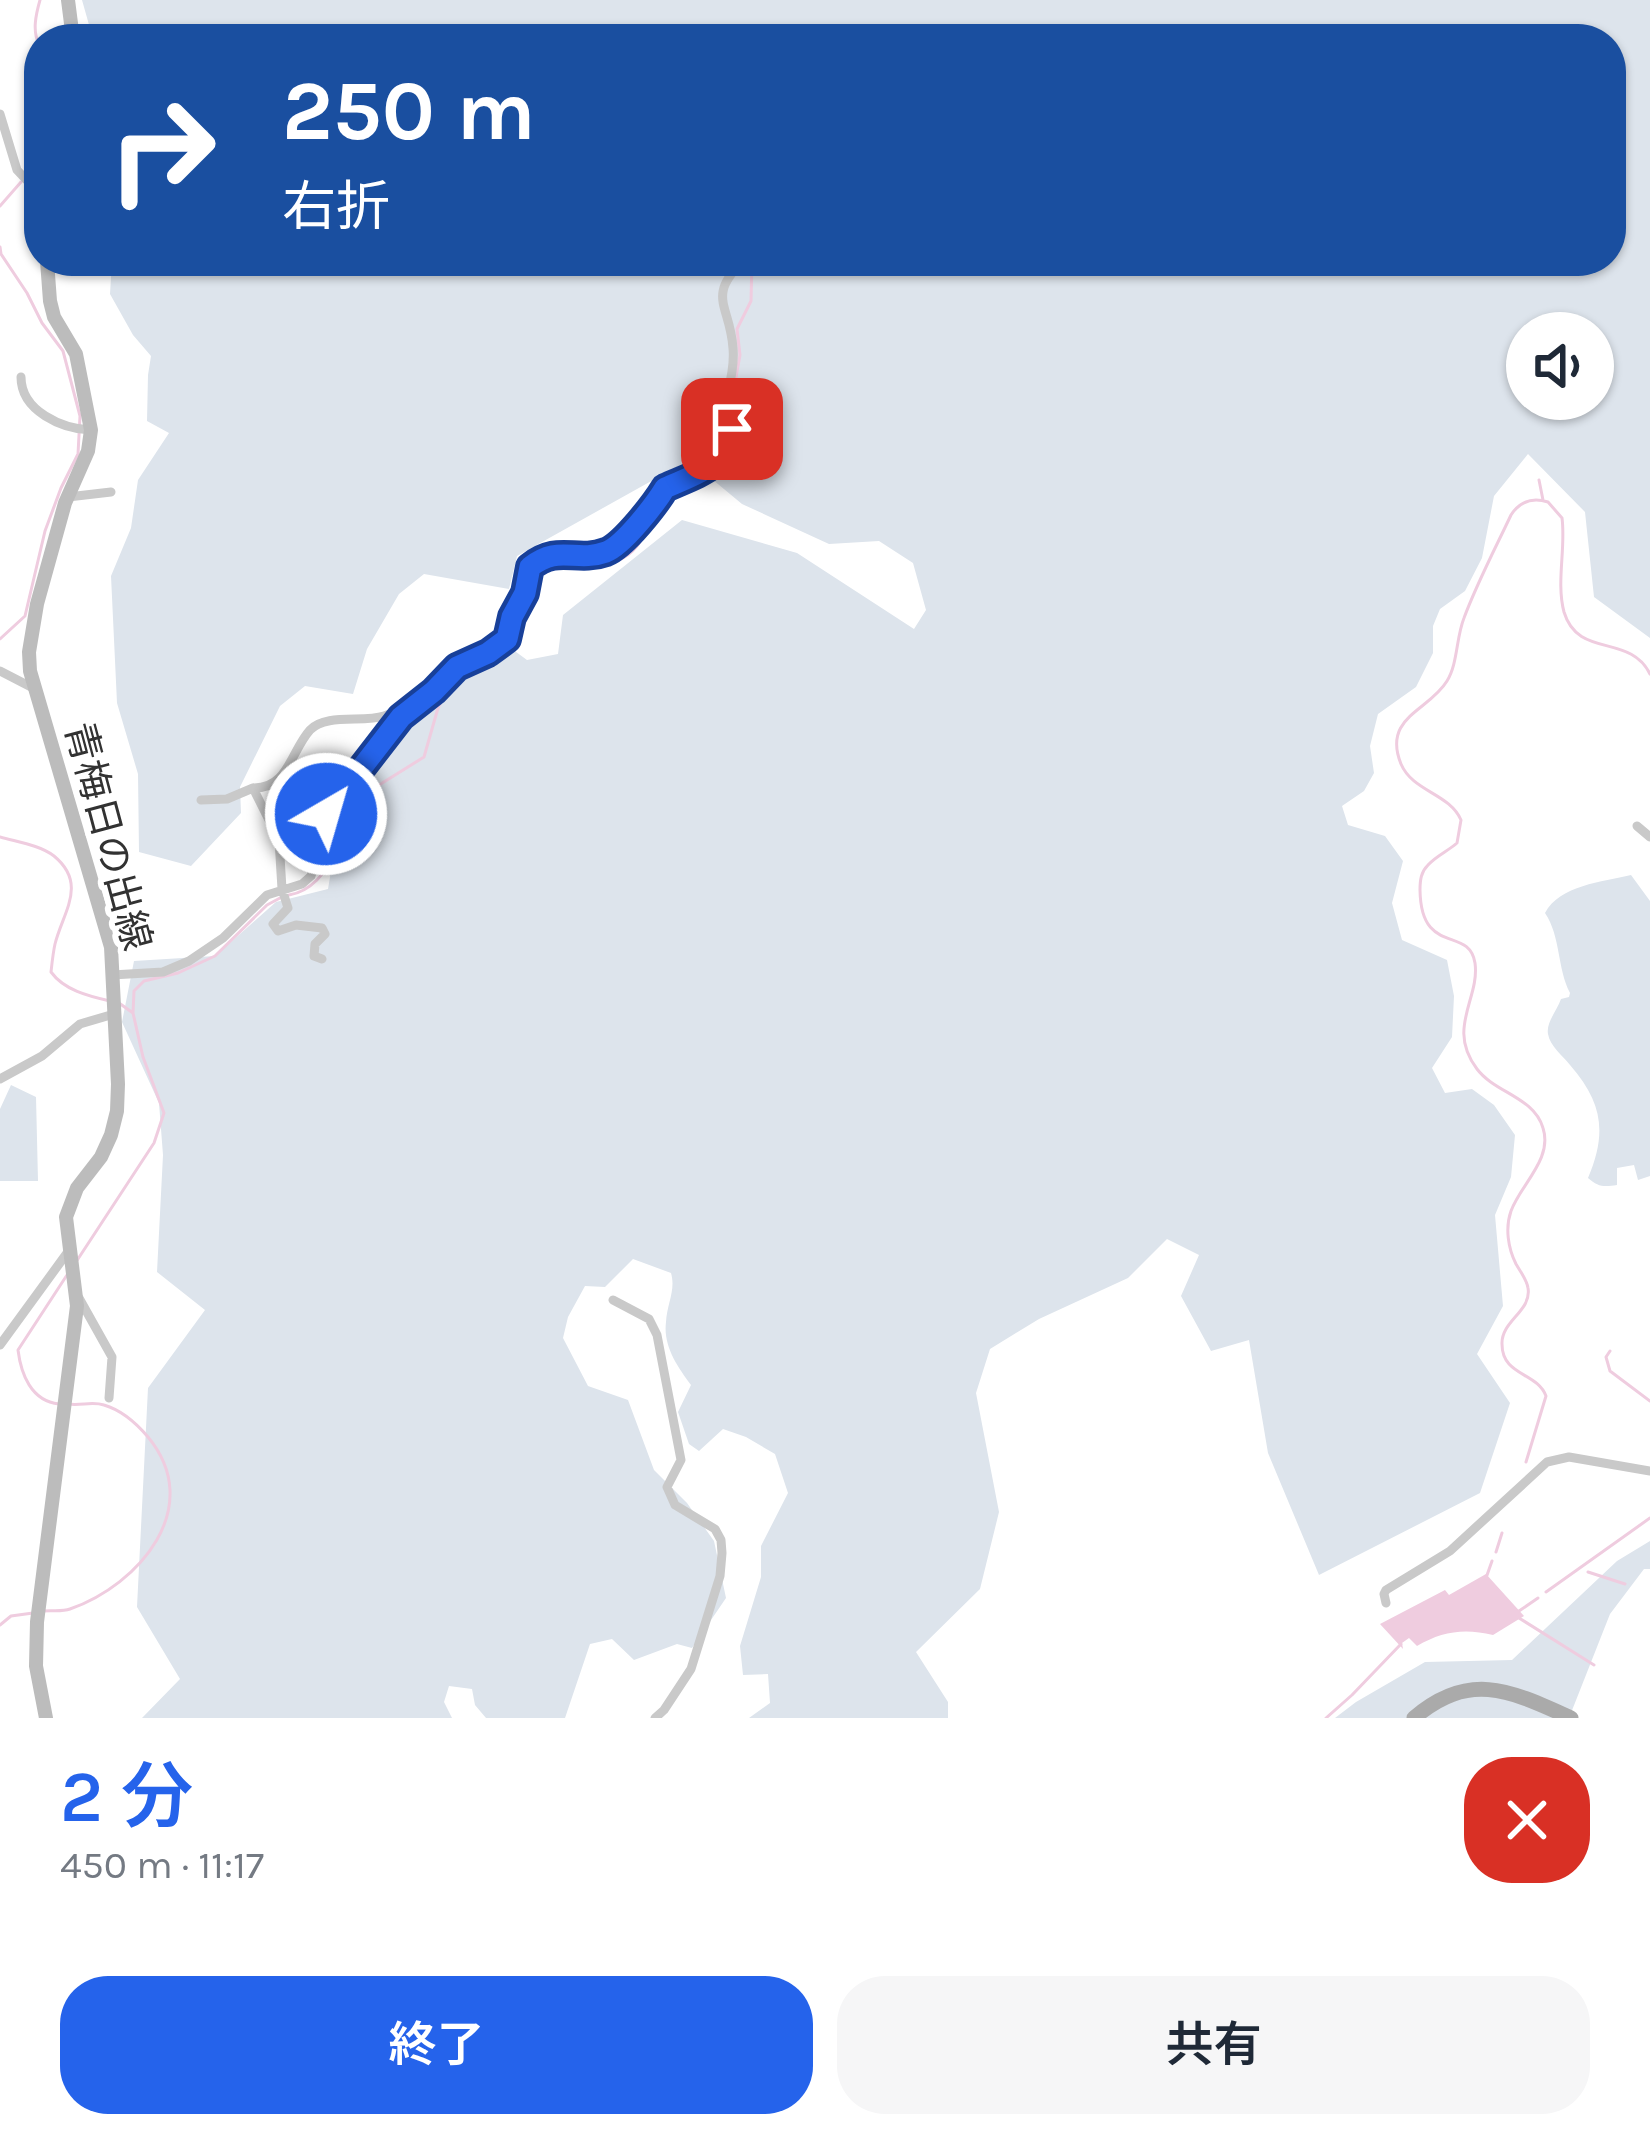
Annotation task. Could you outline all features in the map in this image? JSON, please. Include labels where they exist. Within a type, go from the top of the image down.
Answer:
[{"type":"main road","points":[[48,276],[54,317],[76,354],[88,430]]},
{"type":"main road","name":"青梅日の出線","points":[[46,1718],[36,1666],[37,1622],[75,1334],[76,1294],[66,1217],[70,1201],[101,1157],[117,1111],[111,947],[33,688],[29,652],[68,497],[88,451],[88,430]]},
{"type":"main road","points":[[1414,1718],[1440,1699],[1478,1688],[1504,1690],[1571,1718]]},
{"type":"street","points":[[0,114],[24,180]]},
{"type":"street","points":[[112,975],[163,972],[189,961],[223,938],[267,895],[302,884],[310,876],[318,830],[326,814],[401,717],[457,667],[507,639],[535,563],[550,554],[593,555],[612,550],[659,502],[665,488],[713,466],[726,452],[732,429],[722,414],[733,348],[721,298],[728,276]]},
{"type":"street","points":[[21,377],[28,403],[73,429],[88,430]]},
{"type":"street","points":[[68,497],[111,492]]},
{"type":"street","points":[[0,671],[33,688]]},
{"type":"street","points":[[201,800],[227,799],[271,786],[311,729],[321,723],[383,716],[416,705]]},
{"type":"street","points":[[253,788],[279,840],[281,889],[288,908],[273,925],[278,932],[296,925],[322,928],[325,934],[314,956],[322,958]]},
{"type":"street","points":[[1637,826],[1650,837]]},
{"type":"street","points":[[0,1079],[113,1005]]},
{"type":"street","points":[[0,1345],[72,1261]]},
{"type":"street","points":[[76,1294],[112,1358],[110,1398]]},
{"type":"street","points":[[613,1300],[649,1319],[657,1335],[681,1460],[668,1487],[675,1505],[715,1529],[722,1546],[720,1576],[691,1669],[655,1718]]},
{"type":"street","points":[[1386,1603],[1386,1590],[1450,1551],[1547,1462],[1569,1457],[1650,1471]]},
{"type":"shaded area","points":[[82,0],[1650,0],[1650,638],[1594,597],[1585,512],[1528,454],[1494,496],[1482,558],[1465,591],[1440,609],[1433,626],[1433,653],[1416,687],[1378,714],[1370,746],[1374,773],[1364,791],[1342,806],[1348,825],[1385,836],[1403,861],[1392,903],[1402,940],[1447,960],[1454,996],[1452,1037],[1432,1068],[1445,1093],[1472,1089],[1494,1105],[1515,1135],[1511,1177],[1495,1215],[1503,1306],[1477,1354],[1510,1403],[1480,1493],[1319,1575],[1268,1453],[1249,1340],[1211,1351],[1181,1296],[1199,1255],[1167,1239],[1128,1278],[1039,1319],[990,1349],[976,1393],[999,1512],[980,1589],[916,1652],[948,1702],[948,1718],[749,1718],[770,1703],[768,1674],[743,1675],[740,1646],[761,1577],[761,1546],[788,1493],[775,1454],[746,1437],[723,1429],[699,1451],[689,1444],[678,1412],[691,1385],[672,1355],[666,1331],[671,1273],[633,1259],[605,1287],[585,1286],[563,1338],[588,1386],[628,1400],[654,1470],[687,1503],[714,1541],[726,1598],[692,1648],[677,1644],[634,1660],[612,1639],[590,1644],[565,1718],[486,1718],[475,1705],[472,1689],[449,1686],[444,1702],[452,1718],[142,1718],[180,1679],[137,1607],[148,1388],[205,1310],[157,1272],[163,1155],[159,1103],[122,1022],[134,961],[215,956],[276,902],[328,889],[341,812],[437,695],[497,638],[527,660],[558,654],[563,615],[682,520],[797,553],[914,629],[926,610],[913,563],[879,541],[829,544],[742,504],[689,460],[517,556],[509,589],[424,574],[399,594],[367,649],[353,694],[305,686],[280,706],[240,787],[241,813],[191,866],[139,852],[138,774],[117,703],[111,576],[131,528],[138,480],[169,433],[147,421],[151,356],[110,294],[111,276],[1626,276],[1626,24],[89,24]]},
{"type":"shaded area","points":[[1631,875],[1650,901],[1650,1176],[1638,1180],[1634,1165],[1617,1168],[1617,1185],[1605,1186],[1588,1178],[1598,1147],[1595,1106],[1548,1034],[1561,999],[1570,993],[1545,913],[1571,891]]},
{"type":"shaded area","points":[[11,1085],[36,1097],[38,1181],[0,1181],[0,1109]]},
{"type":"shaded area","points":[[1650,1541],[1650,1569],[1644,1569],[1610,1614],[1569,1718],[1335,1718],[1425,1662],[1512,1660],[1617,1561]]},
{"type":"shaded area","points":[[1486,1574],[1524,1616],[1493,1635],[1454,1632],[1417,1646],[1409,1638],[1402,1643],[1403,1649],[1380,1624],[1445,1590],[1449,1595]]},
{"type":"waterway","points":[[35,24],[40,0]]},
{"type":"waterway","points":[[0,206],[21,182]]},
{"type":"waterway","points":[[0,247],[63,351],[80,416],[78,454],[45,531],[25,616],[0,639]]},
{"type":"waterway","points":[[729,416],[740,355],[737,329],[751,301],[752,276]]},
{"type":"waterway","points":[[669,482],[706,464],[727,431]]},
{"type":"waterway","points":[[1539,480],[1543,500]]},
{"type":"waterway","points":[[1526,1462],[1546,1396],[1504,1354],[1503,1336],[1528,1296],[1511,1251],[1508,1224],[1540,1161],[1545,1139],[1531,1109],[1485,1077],[1468,1054],[1464,1027],[1475,963],[1464,945],[1436,933],[1428,924],[1420,890],[1426,868],[1457,843],[1461,820],[1407,773],[1397,748],[1398,735],[1410,716],[1447,681],[1475,592],[1511,515],[1527,501],[1548,502],[1562,518],[1562,601],[1571,626],[1581,636],[1630,654],[1650,674]]},
{"type":"waterway","points":[[543,563],[580,567],[618,560],[640,542],[658,505]]},
{"type":"waterway","points":[[505,628],[521,567],[525,560],[534,561]]},
{"type":"waterway","points":[[289,895],[311,885],[327,868],[356,827],[355,806],[363,795],[424,757],[451,681],[500,656],[501,649]]},
{"type":"waterway","points":[[0,837],[42,849],[64,867],[70,877],[70,898],[51,972],[70,988],[110,1001]]},
{"type":"waterway","points":[[133,1013],[134,991],[144,981],[178,973],[215,956],[280,898]]},
{"type":"waterway","points":[[76,1262],[154,1143],[164,1113],[133,1013],[119,1003]]},
{"type":"waterway","points":[[59,1404],[41,1398],[29,1385],[18,1350],[67,1275]]},
{"type":"waterway","points":[[1610,1351],[1606,1357],[1610,1371],[1650,1401]]},
{"type":"waterway","points":[[43,1611],[70,1609],[119,1582],[157,1540],[167,1516],[170,1490],[164,1464],[148,1437],[110,1407],[68,1404]]},
{"type":"waterway","points":[[1546,1592],[1650,1518]]},
{"type":"waterway","points":[[1496,1552],[1502,1533]]},
{"type":"waterway","points":[[1486,1578],[1492,1561]]},
{"type":"waterway","points":[[1588,1572],[1625,1584]]},
{"type":"waterway","points":[[1519,1611],[1538,1598]]},
{"type":"waterway","points":[[0,1625],[11,1616],[33,1613]]},
{"type":"waterway","points":[[1519,1618],[1594,1665]]},
{"type":"waterway","points":[[1326,1718],[1401,1644]]},
{"type":"route","points":[[326,814],[401,717],[457,667],[507,639],[530,567],[550,554],[593,555],[612,550],[659,502],[665,488],[713,466],[726,452],[732,429]]}]
